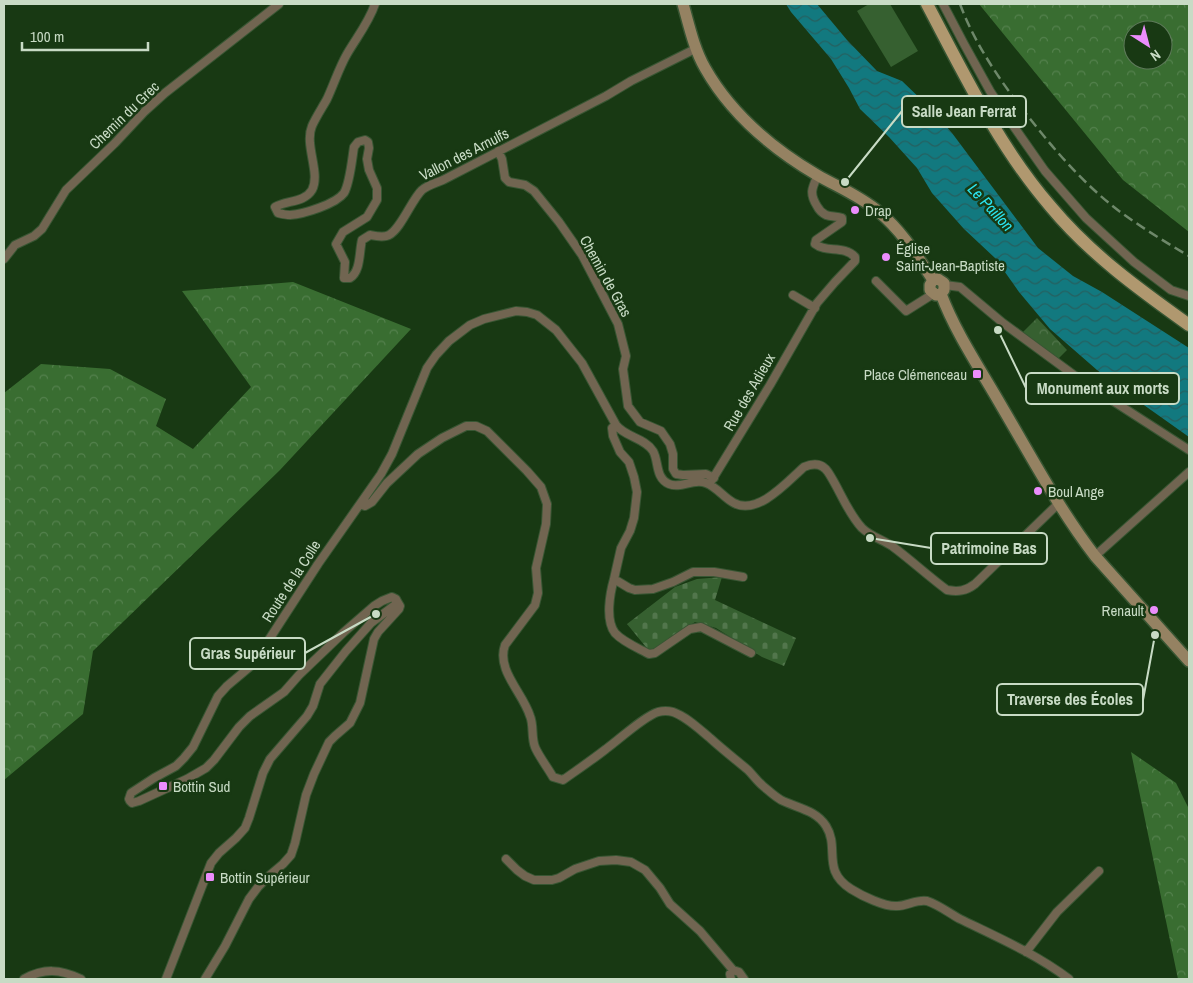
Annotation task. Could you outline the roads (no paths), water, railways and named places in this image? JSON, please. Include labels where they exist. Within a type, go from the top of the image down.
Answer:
[{"type":"main road","points":[[927,4],[986,114],[1031,183],[1082,240],[1118,272],[1189,325]]},
{"type":"main road","points":[[934,4],[991,110],[1037,180],[1058,207],[1122,268],[1189,319]]},
{"type":"street","name":"Chemin du Grec","points":[[4,259],[15,245],[34,236],[42,229],[66,190],[144,112],[165,93],[279,4]]},
{"type":"street","name":"Vallon des Arnulfs","points":[[375,4],[371,15],[346,56],[312,127],[310,137],[315,182],[312,189],[308,196],[275,206],[278,213],[290,215],[317,209],[336,200],[343,194],[347,186],[354,146],[358,142],[365,140],[368,142],[368,164],[377,188],[377,200],[367,216],[343,232],[336,244],[345,262],[344,278],[353,276],[358,266],[362,240],[370,235],[377,237],[389,235],[397,228],[421,190],[697,48]]},
{"type":"street","points":[[683,4],[704,67],[739,114],[792,160],[863,200],[890,222],[908,243],[933,280],[940,280],[940,291],[948,314],[1059,503],[1085,543],[1189,661]]},
{"type":"street","points":[[943,4],[990,91],[1044,171],[1086,218],[1134,262],[1171,290],[1189,296]]},
{"type":"street","name":"Chemin de Gras","points":[[498,151],[509,182],[525,185],[534,191],[582,255],[618,324],[626,356],[623,369],[628,406],[640,422],[661,431],[670,444],[676,474],[706,474],[712,481]]},
{"type":"street","name":"Rue des Adieux","points":[[712,481],[817,303],[855,261],[855,257],[852,254],[844,250],[819,247],[816,244],[816,240],[842,222],[842,218],[839,216],[824,214],[812,197],[812,188],[818,175]]},
{"type":"street","points":[[876,281],[906,311],[940,291],[960,287],[1003,323],[1082,381],[1189,450]]},
{"type":"street","points":[[793,295],[814,311]]},
{"type":"street","points":[[1059,503],[975,584],[962,591],[954,592],[947,590],[892,546],[866,532],[843,502],[829,474],[822,466],[811,464],[804,467],[771,496],[752,505],[733,503],[712,481],[699,481],[676,486],[666,483],[659,474],[655,457],[650,447],[619,429],[582,363],[566,342],[551,326],[536,315],[516,311],[484,319],[470,325],[449,342],[436,356],[428,368],[392,454],[381,474],[360,504],[365,506],[372,502],[388,483],[418,454],[442,438],[466,426],[476,426],[487,430],[541,487],[547,504],[546,524],[536,568],[538,593],[534,605],[502,651],[503,663],[531,717],[535,747],[553,777],[563,780],[607,749],[643,720],[658,712],[671,711],[695,726],[749,771],[772,794],[808,810],[819,818],[826,826],[830,835],[833,867],[837,876],[852,890],[866,898],[892,906],[925,901],[938,906],[1041,960],[1069,979]]},
{"type":"street","points":[[616,425],[612,428],[613,436],[620,452],[629,462],[637,492],[634,518],[621,548],[611,588],[608,613],[614,631],[623,640],[648,654],[655,653],[690,629],[701,627],[751,652]]},
{"type":"street","points":[[1095,556],[1189,472]]},
{"type":"street","name":"Route de la Colle","points":[[360,504],[252,665],[226,686],[218,696],[192,747],[184,758],[176,766],[131,793],[130,801],[132,803],[139,802],[206,768],[250,716],[284,692],[344,632],[382,601],[392,597],[397,601]]},
{"type":"street","points":[[614,579],[635,590],[653,590],[693,572],[714,572],[744,578]]},
{"type":"street","points":[[166,979],[211,863],[219,852],[245,828],[263,773],[270,759],[307,716],[313,706],[320,684],[346,650],[371,623],[390,610],[397,601],[400,606],[399,608],[374,639],[356,714],[330,742],[314,774],[306,796],[291,855],[258,887],[249,899],[225,946],[205,979]]},
{"type":"street","points":[[506,859],[517,870],[534,880],[559,878],[575,869],[599,861],[616,860],[631,862],[645,870],[670,904],[700,931],[733,970],[739,972],[744,979]]},
{"type":"street","points":[[1026,952],[1057,912],[1099,871]]},
{"type":"street","points":[[732,979],[730,974],[733,970]]},
{"type":"street","points":[[24,979],[43,972],[56,971],[81,979]]},
{"type":"water","name":"Le Paillon","points":[[786,4],[817,4],[847,40],[877,71],[902,81],[927,105],[952,133],[1038,248],[1073,276],[1102,292],[1189,348],[1189,437],[1097,370],[1050,329],[1019,292],[995,258],[964,229],[932,193],[917,168],[860,109],[831,59]]},
{"type":"railway","points":[[960,4],[966,20],[1000,79],[1061,156],[1083,179],[1119,211],[1189,256]]},
{"type":"place","name":"Salle Jean Ferrat","points":[[845,182]]},
{"type":"place","name":"Drap","points":[[855,210]]},
{"type":"place","name":"Église Saint-Jean-Baptiste","points":[[886,257]]},
{"type":"place","name":"Monument aux morts","points":[[998,330]]},
{"type":"place","name":"Place Clémenceau","points":[[977,374]]},
{"type":"place","name":"Boul Ange","points":[[1038,491]]},
{"type":"place","name":"Patrimoine Bas","points":[[870,538]]},
{"type":"place","name":"Renault","points":[[1154,610]]},
{"type":"place","name":"Gras Supérieur","points":[[376,614]]},
{"type":"place","name":"Traverse des Écoles","points":[[1155,635]]},
{"type":"place","name":"Bottin Sud","points":[[163,786]]},
{"type":"place","name":"Bottin Supérieur","points":[[210,877]]}]
